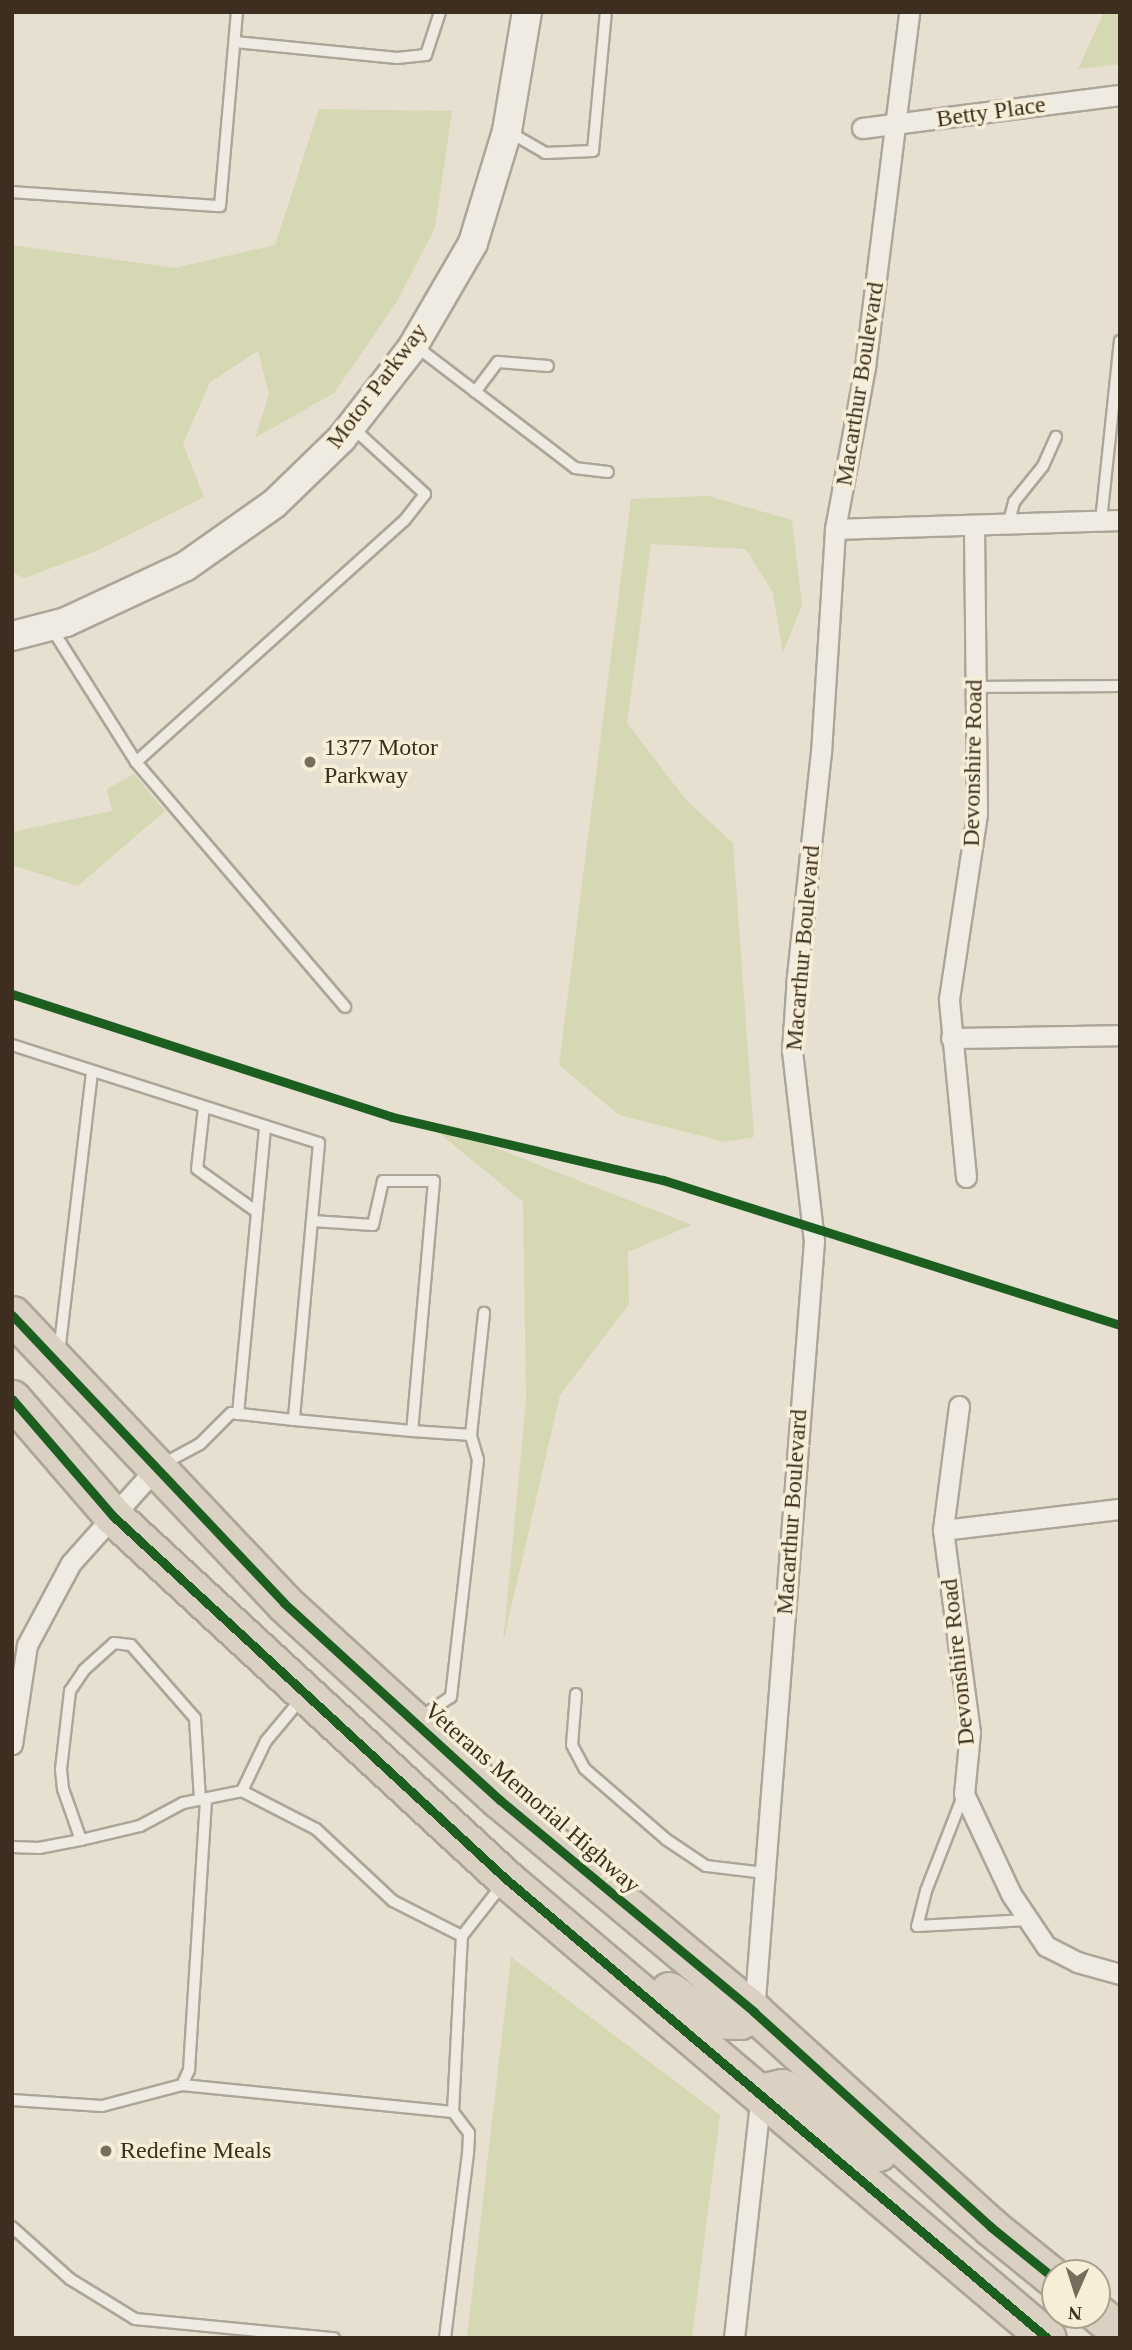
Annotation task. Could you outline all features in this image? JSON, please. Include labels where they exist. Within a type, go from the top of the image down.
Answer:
[{"type":"highway","name":"Veterans Memorial Highway","points":[[12,1315],[284,1603],[500,1800],[754,2012],[1041,2267]]},
{"type":"highway","points":[[12,1399],[113,1516],[506,1879],[1048,2338]]},
{"type":"highway","points":[[506,1879],[709,2019],[740,2020],[754,2012]]},
{"type":"highway","points":[[761,2095],[774,2088],[795,2092],[1041,2269]]},
{"type":"main road","name":"Motor Parkway","points":[[12,636],[51,626],[186,566],[274,504],[351,426],[414,345],[473,243],[507,131],[527,12]]},
{"type":"street","name":"Macarthur Boulevard","points":[[754,2012],[814,1241],[792,1051],[821,753],[835,529],[865,367],[909,12]]},
{"type":"street","name":"Betty Place","points":[[862,128],[1120,95]]},
{"type":"street","points":[[835,529],[1007,526],[1110,520]]},
{"type":"street","name":"Devonshire Road","points":[[966,1177],[948,999],[977,813],[974,527]]},
{"type":"street","points":[[951,1038],[1120,1035]]},
{"type":"street","name":"Devonshire Road","points":[[959,1406],[943,1530],[970,1732],[964,1794]]},
{"type":"street","points":[[12,1744],[13,1717],[26,1645],[71,1563],[155,1469]]},
{"type":"street","points":[[943,1530],[1120,1509]]},
{"type":"street","points":[[964,1794],[1011,1894],[1046,1946],[1077,1962],[1120,1973]]},
{"type":"street","points":[[734,2338],[761,2095]]},
{"type":"lane","points":[[12,192],[220,206],[237,12]]},
{"type":"lane","points":[[235,42],[397,58],[426,55],[440,12]]},
{"type":"lane","points":[[507,131],[545,153],[593,151],[606,12]]},
{"type":"lane","points":[[1110,520],[1120,341]]},
{"type":"lane","points":[[414,345],[575,468],[608,472]]},
{"type":"lane","points":[[475,392],[498,362],[548,366]]},
{"type":"lane","points":[[136,762],[404,521],[425,494],[351,426]]},
{"type":"lane","points":[[1007,526],[1014,502],[1042,466],[1056,437]]},
{"type":"lane","points":[[51,626],[136,762],[345,1007]]},
{"type":"lane","points":[[975,687],[1120,686]]},
{"type":"lane","points":[[12,1045],[319,1143],[294,1420]]},
{"type":"lane","points":[[58,1364],[92,1072]]},
{"type":"lane","points":[[204,1107],[197,1169],[257,1212]]},
{"type":"lane","points":[[237,1414],[265,1126]]},
{"type":"lane","points":[[313,1221],[373,1226],[383,1181],[434,1181],[412,1431]]},
{"type":"lane","points":[[414,1722],[451,1697],[478,1460],[471,1435],[484,1313]]},
{"type":"lane","points":[[155,1469],[200,1444],[230,1413],[471,1435]]},
{"type":"lane","points":[[81,1840],[62,1789],[61,1769],[70,1691],[84,1670],[114,1643],[131,1645],[195,1718],[203,1799],[189,2070],[181,2085]]},
{"type":"lane","points":[[576,1694],[572,1745],[585,1769],[667,1840],[706,1866],[765,1873]]},
{"type":"lane","points":[[242,1791],[266,1741],[304,1695]]},
{"type":"lane","points":[[12,1847],[39,1848],[141,1826],[183,1803],[242,1791],[316,1829],[393,1901],[462,1936]]},
{"type":"lane","points":[[964,1794],[926,1891],[917,1926],[1029,1920]]},
{"type":"lane","points":[[445,2338],[469,2133],[453,2112],[462,1936],[506,1879]]},
{"type":"lane","points":[[12,2100],[102,2106],[181,2085],[453,2112]]},
{"type":"lane","points":[[12,2227],[70,2279],[135,2319],[334,2338]]},
{"type":"green space","points":[[1104,12],[1120,12],[1120,64],[1078,69]]},
{"type":"green space","points":[[319,109],[452,111],[435,228],[396,303],[334,393],[255,438],[269,394],[258,351],[210,382],[183,444],[204,497],[96,551],[25,578],[12,573],[12,245],[175,268],[275,245]]},
{"type":"green space","points":[[708,496],[792,520],[802,605],[783,653],[773,593],[746,549],[651,544],[627,723],[687,801],[733,843],[754,1137],[725,1142],[619,1115],[559,1065],[631,499]]},
{"type":"green space","points":[[134,774],[165,811],[78,886],[12,865],[12,832],[112,811],[107,789]]},
{"type":"green space","points":[[422,1119],[692,1225],[628,1252],[629,1304],[560,1395],[503,1643],[526,1401],[523,1202]]},
{"type":"green space","points":[[511,1957],[720,2115],[692,2338],[467,2338]]},
{"type":"cycle path","points":[[12,994],[392,1117],[663,1180],[1120,1325]]},
{"type":"cycle path","points":[[12,1315],[284,1603],[500,1800],[754,2012],[991,2227],[1041,2268]]},
{"type":"cycle path","points":[[12,1399],[113,1516],[506,1879],[1047,2338]]},
{"type":"place","name":"1377 Motor Parkway","points":[[310,762]]},
{"type":"place","name":"Redefine Meals","points":[[106,2151]]}]
